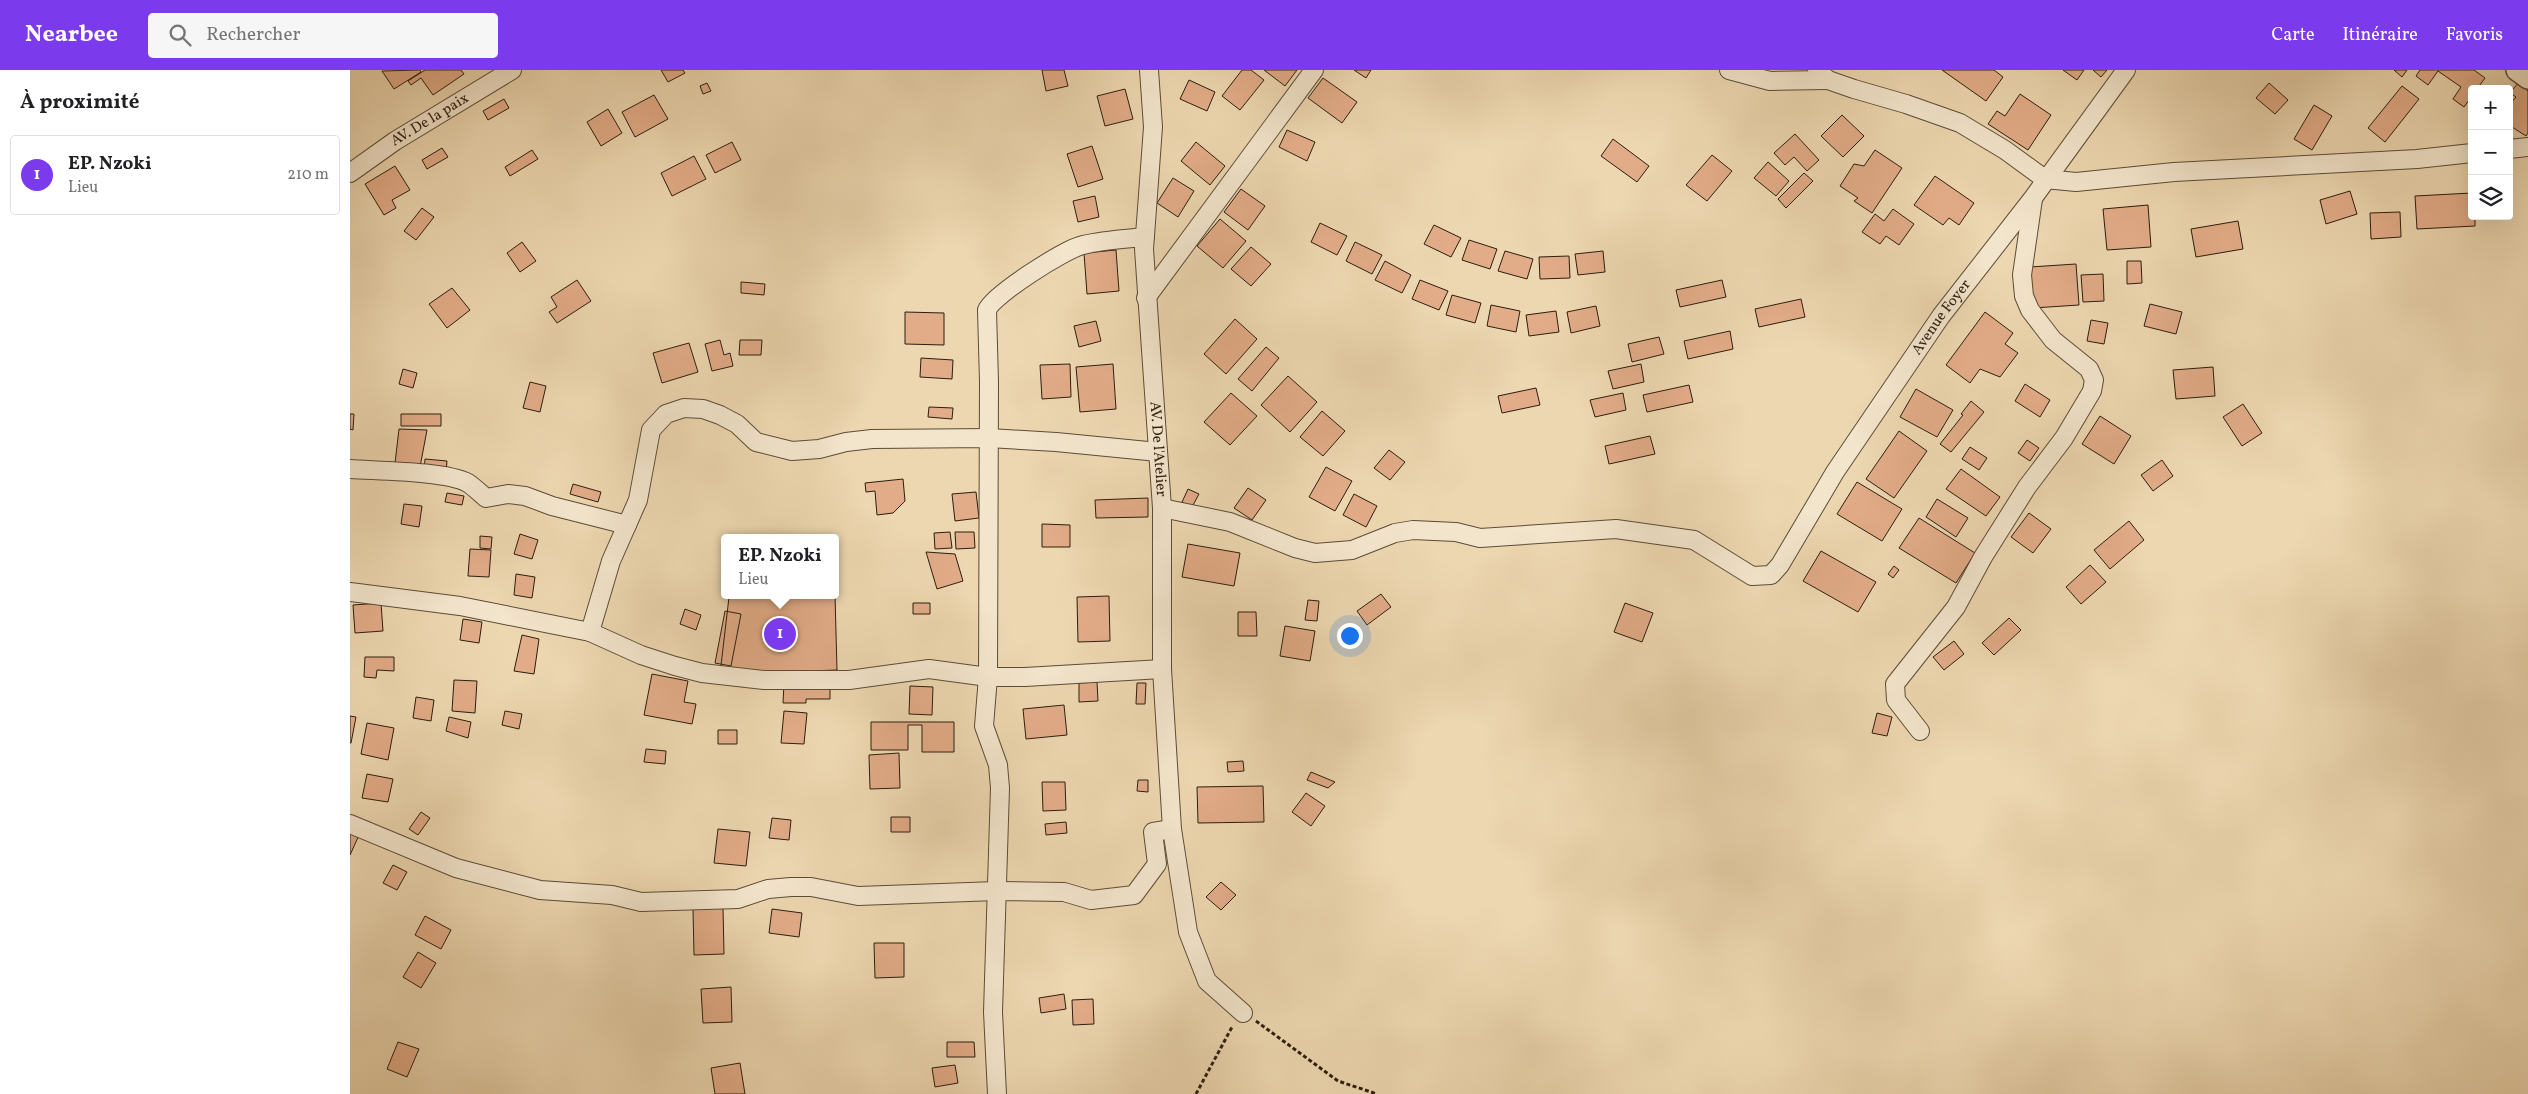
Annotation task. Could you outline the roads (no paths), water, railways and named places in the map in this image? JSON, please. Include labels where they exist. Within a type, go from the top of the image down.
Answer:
[{"type":"street","name":"AV. De la paix","points":[[350,173],[395,141],[511,70]]},
{"type":"street","name":"AV. De l'Atelier","points":[[1149,70],[1153,126],[1145,238],[1146,298],[1162,508],[1162,669],[1172,829],[1188,932],[1207,981],[1244,1013]]},
{"type":"street","points":[[1146,298],[1314,70]]},
{"type":"street","points":[[1729,70],[1770,81],[1823,75],[1960,123],[2005,150],[2045,179],[2076,182],[2174,172],[2468,153]]},
{"type":"street","name":"Avenue Foyer","points":[[1162,508],[1230,522],[1295,548],[1315,553],[1352,550],[1395,533],[1413,530],[1456,532],[1480,538],[1616,529],[1694,540],[1752,576],[1771,575],[1780,565],[1835,472],[1941,316],[2033,198],[2126,70]]},
{"type":"street","points":[[2517,70],[2528,78]]},
{"type":"street","points":[[2513,149],[2528,147]]},
{"type":"street","points":[[1920,731],[1896,700],[1895,684],[1956,607],[1983,557],[2027,487],[2064,438],[2092,390],[2094,380],[2089,369],[2053,340],[2030,310],[2024,296],[2022,275],[2033,198]]},
{"type":"street","points":[[997,1094],[993,1012],[1000,788],[998,765],[984,726],[988,678],[989,438],[987,310],[991,302],[1058,256],[1080,246],[1145,238]]},
{"type":"street","points":[[590,632],[611,561],[638,500],[651,430],[666,414],[684,408],[703,409],[720,415],[737,424],[756,442],[792,451],[819,449],[846,442],[872,439],[989,438],[1056,442],[1158,452]]},
{"type":"street","points":[[350,469],[412,472],[456,479],[468,483],[486,498],[508,494],[525,496],[552,506],[627,525]]},
{"type":"street","points":[[350,592],[460,606],[590,632],[656,660],[702,673],[764,680],[849,680],[929,669],[988,678],[1025,678],[1162,669]]},
{"type":"street","points":[[350,824],[456,868],[540,890],[612,895],[640,902],[738,899],[768,889],[791,887],[819,888],[858,896],[996,891],[1064,892],[1091,900],[1134,895],[1158,864],[1153,832],[1172,829]]},
{"type":"place","name":"EP. Nzoki","points":[[780,634]]}]
